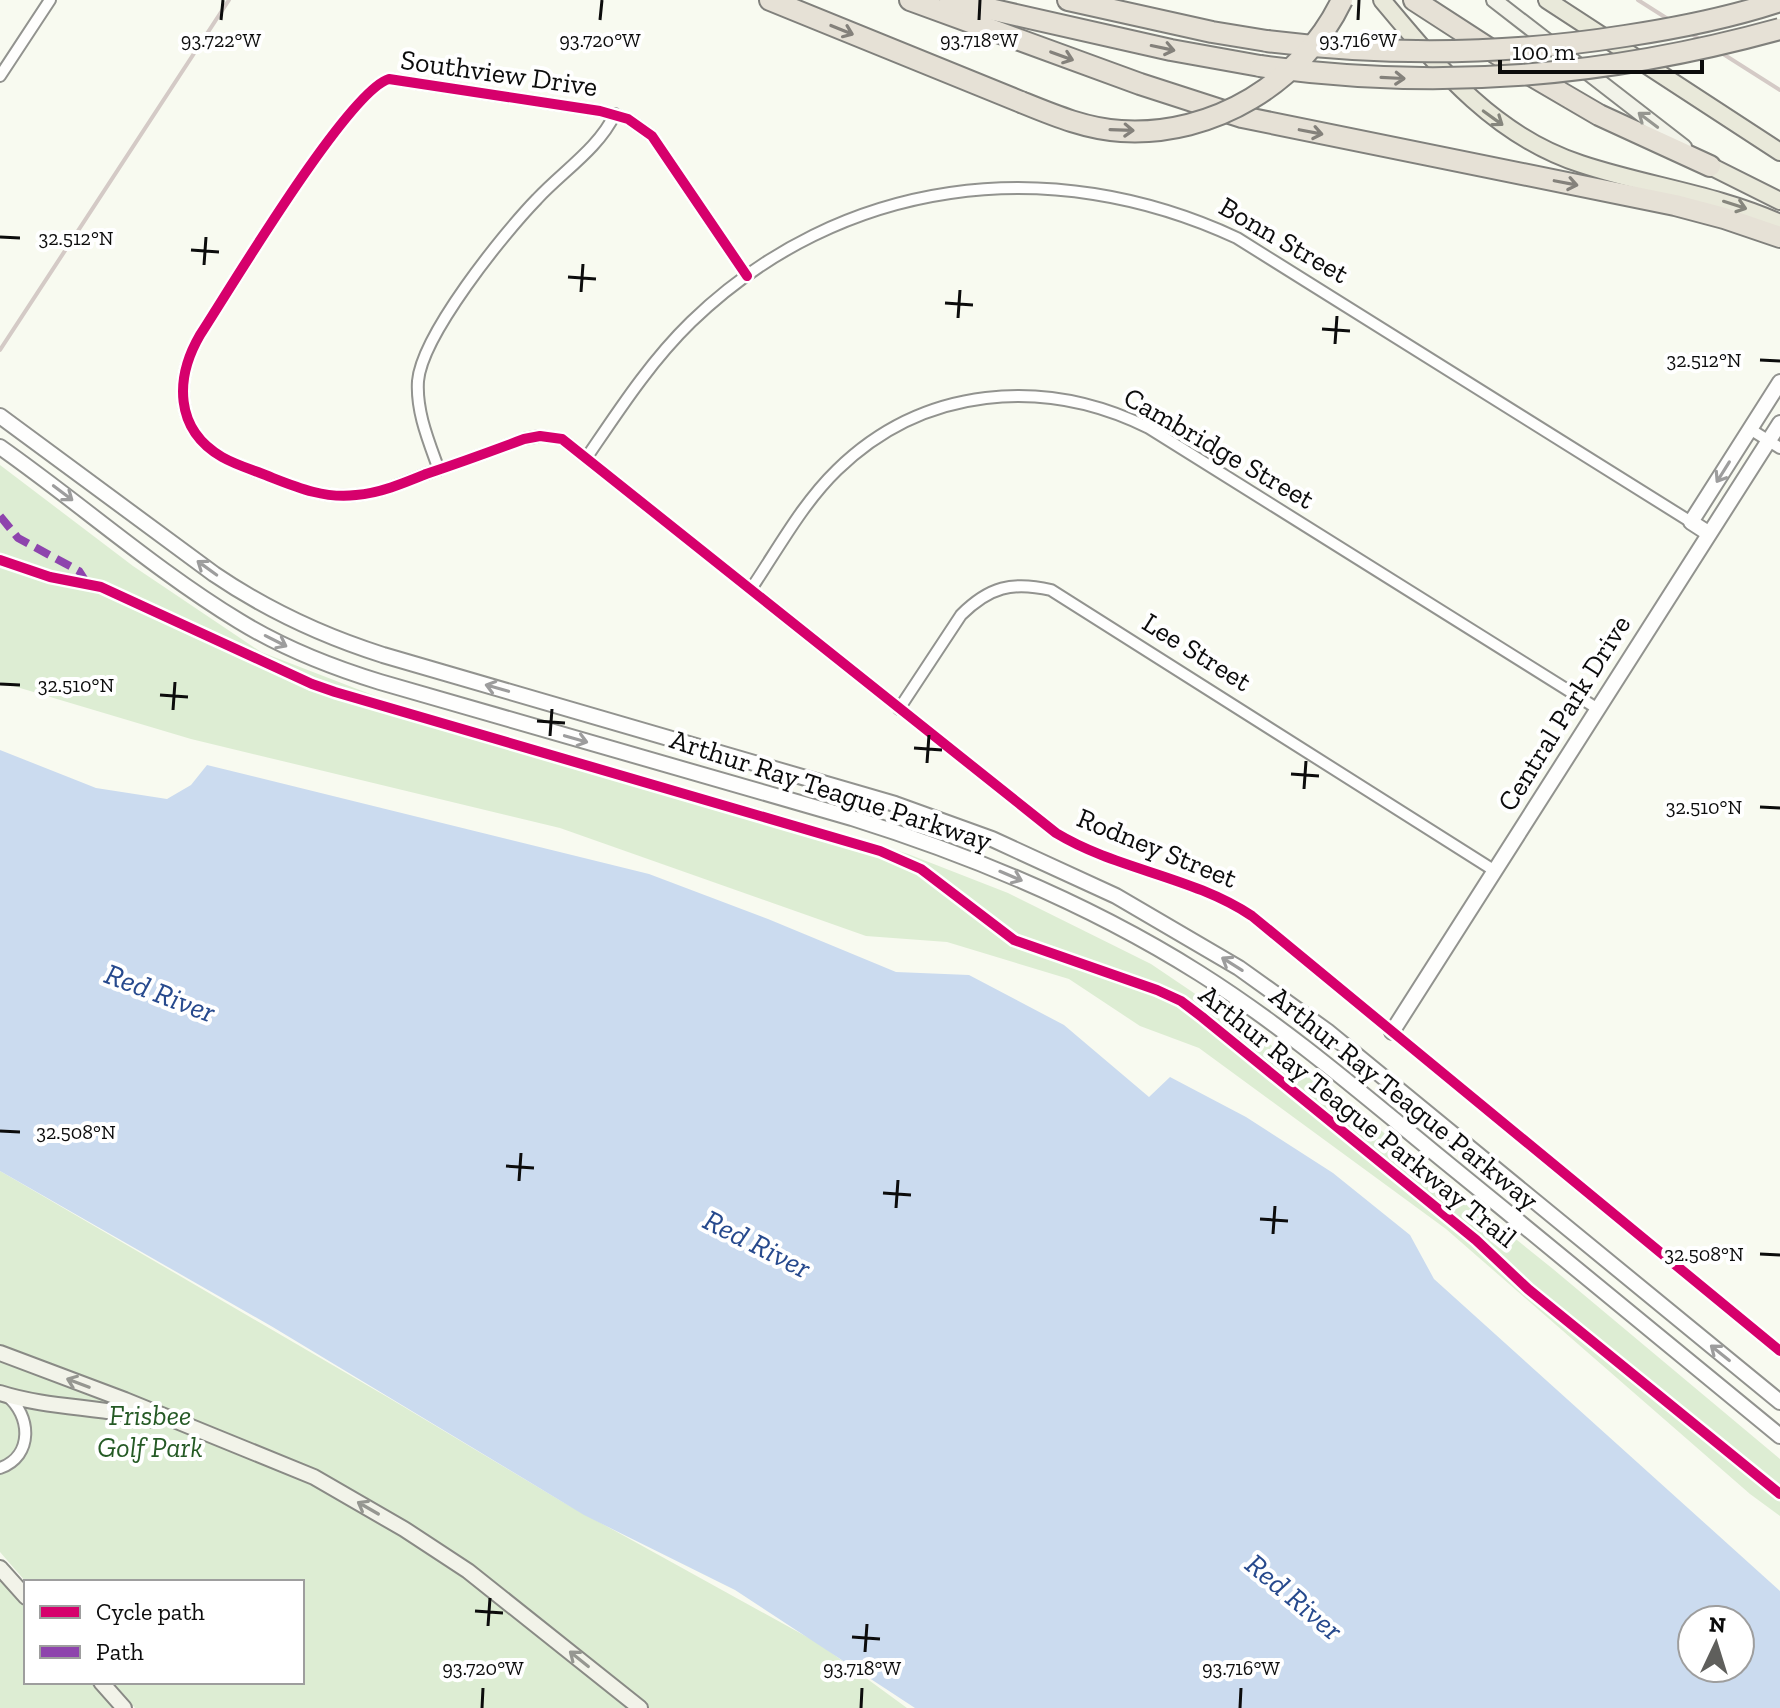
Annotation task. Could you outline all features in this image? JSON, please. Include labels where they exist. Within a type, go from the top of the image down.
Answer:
[{"type":"highway","points":[[770,0],[1021,102],[1080,124],[1123,132],[1184,125],[1220,115],[1254,98],[1286,75],[1332,21],[1342,0]]},
{"type":"highway","points":[[910,0],[1227,113],[1306,132],[1675,205],[1780,237]]},
{"type":"highway","points":[[950,0],[1171,50],[1260,66],[1405,79],[1519,76],[1664,58],[1780,29]]},
{"type":"highway","points":[[1068,0],[1267,41],[1389,52],[1453,53],[1591,41],[1693,25],[1780,1]]},
{"type":"highway","points":[[1414,0],[1522,70],[1599,115],[1710,166]]},
{"type":"main road","points":[[1382,0],[1460,90],[1483,111],[1521,137],[1580,164],[1734,204],[1780,223]]},
{"type":"main road","points":[[1494,0],[1710,166],[1780,201]]},
{"type":"main road","points":[[1547,0],[1780,152]]},
{"type":"main road","points":[[0,1353],[303,1472],[404,1529],[492,1589],[640,1708]]},
{"type":"main road","points":[[3,1394],[29,1402],[115,1411],[227,1441]]},
{"type":"main road","points":[[0,1568],[24,1595]]},
{"type":"main road","points":[[103,1684],[124,1708]]},
{"type":"street","points":[[0,76],[50,0]]},
{"type":"street","name":"Southview Drive","points":[[587,457],[562,439],[540,436],[370,493],[329,495],[301,489],[223,457],[195,432],[185,410],[183,376],[191,351],[321,151],[360,100],[379,82],[389,79],[615,114],[641,126],[652,136],[747,276]]},
{"type":"street","points":[[439,470],[418,394],[421,367],[428,347],[503,238],[536,199],[598,141],[615,114]]},
{"type":"street","name":"Bonn Street","points":[[587,457],[657,358],[692,321],[747,276],[789,249],[852,219],[893,205],[993,187],[1059,188],[1159,207],[1213,227],[1271,257],[1708,533]]},
{"type":"street","points":[[1691,522],[1780,382]]},
{"type":"street","name":"Cambridge Street","points":[[751,589],[817,492],[838,469],[888,431],[911,419],[969,400],[1049,396],[1097,406],[1149,428],[1598,709]]},
{"type":"street","name":"Arthur Ray Teague Parkway","points":[[0,416],[229,584],[303,625],[383,655],[927,815],[1048,863],[1176,929],[1250,975],[1327,1031],[1780,1402]]},
{"type":"street","name":"Central Park Drive","points":[[1392,1032],[1598,709],[1643,646],[1708,533],[1774,444],[1780,423]]},
{"type":"street","points":[[1750,429],[1774,444]]},
{"type":"street","name":"Arthur Ray Teague Parkway","points":[[0,447],[204,599],[256,631],[320,661],[380,682],[923,841],[1043,890],[1151,945],[1235,996],[1292,1038],[1780,1436]]},
{"type":"street","name":"Rodney Street","points":[[587,457],[1044,824],[1070,841],[1206,890],[1241,909],[1780,1351]]},
{"type":"street","name":"Lee Street","points":[[899,709],[961,615],[973,602],[1000,588],[1018,585],[1051,590],[1495,871]]},
{"type":"street","points":[[0,1468],[17,1456],[24,1445],[26,1432],[21,1411],[3,1394]]},
{"type":"green space","points":[[0,465],[133,566],[261,652],[396,704],[777,813],[908,854],[1008,893],[1151,964],[1296,1062],[1553,1269],[1780,1459],[1780,1516],[1750,1494],[1446,1229],[1199,1048],[1140,1026],[1069,979],[947,942],[866,936],[560,828],[191,739],[0,682]]},
{"type":"green space","name":"Frisbee Golf Park","points":[[0,1171],[561,1501],[818,1643],[907,1708],[135,1708],[115,1684],[304,1684],[304,1580],[24,1580],[0,1552]]},
{"type":"green space","points":[[0,1568],[24,1597],[24,1684],[98,1684],[118,1708],[0,1708]]},
{"type":"water","name":"Red River","points":[[0,750],[96,788],[167,799],[191,785],[207,765],[649,874],[896,972],[969,975],[1064,1025],[1149,1097],[1170,1077],[1246,1117],[1333,1173],[1410,1235],[1434,1279],[1780,1591],[1780,1708],[915,1708],[735,1590],[584,1515],[271,1326],[0,1171]]},
{"type":"railway","points":[[0,350],[229,0]]},
{"type":"railway","points":[[1638,0],[1780,90]]},
{"type":"marked path","points":[[0,516],[18,538],[79,571],[86,582]]},
{"type":"cycle path","points":[[747,276],[652,136],[628,119],[600,111],[389,79],[370,92],[319,153],[200,335],[186,368],[183,385],[187,417],[206,445],[222,457],[300,488],[344,496],[383,490],[524,439],[540,436],[562,439],[1056,833],[1104,856],[1205,891],[1252,916],[1780,1351]]},
{"type":"cycle path","name":"Arthur Ray Teague Parkway Trail","points":[[0,560],[50,577],[101,587],[335,692],[880,851],[921,869],[1014,940],[1181,1001],[1476,1240],[1528,1289],[1780,1494]]}]
